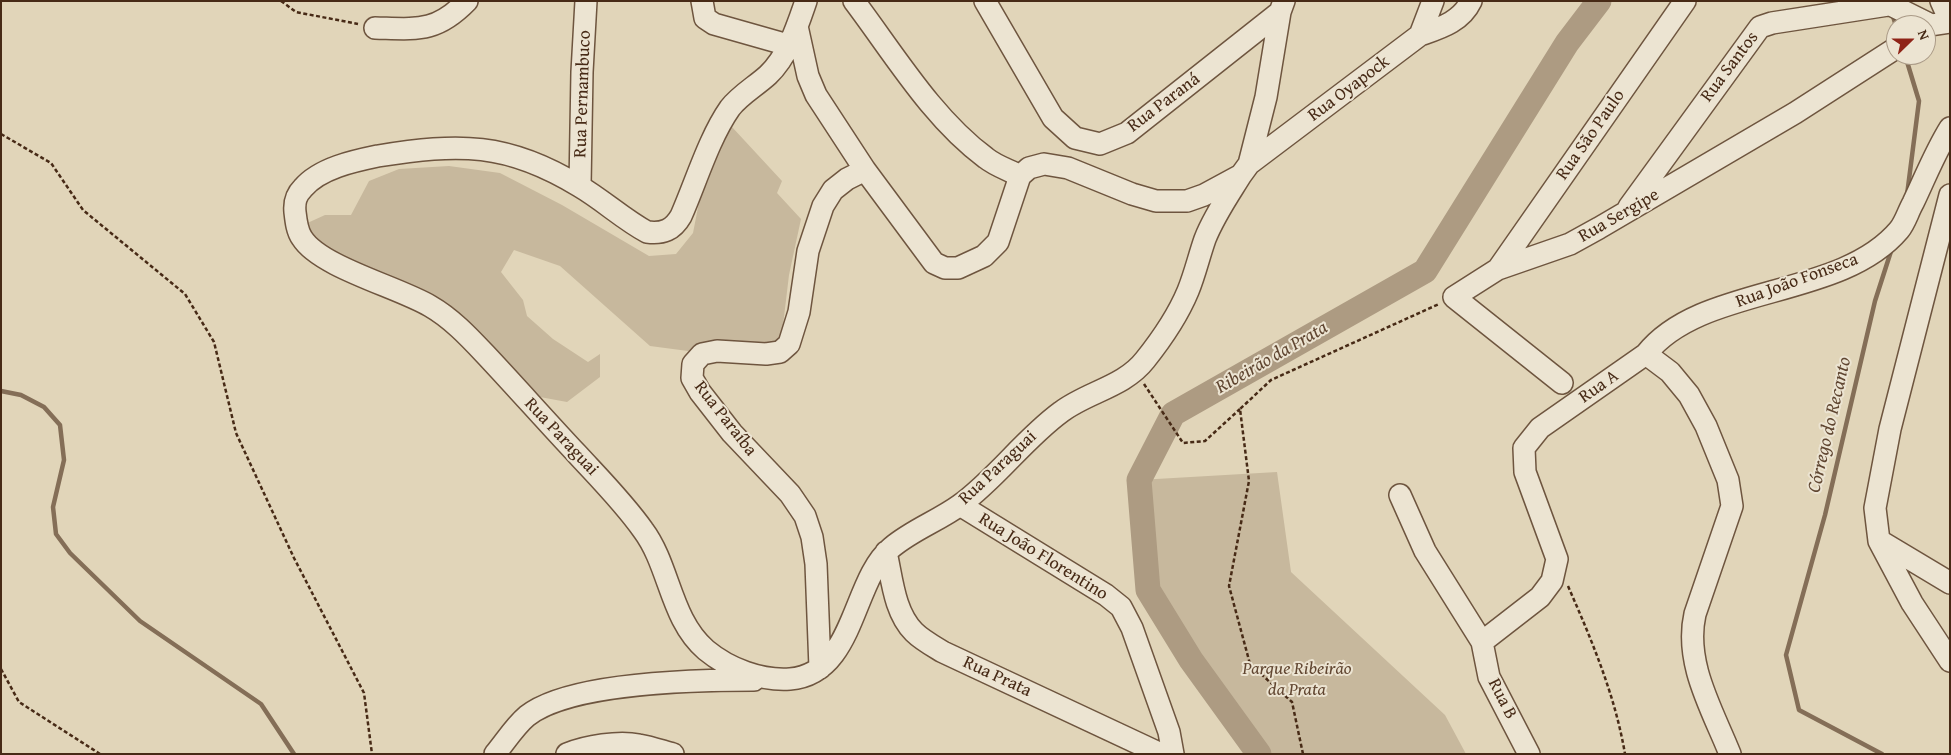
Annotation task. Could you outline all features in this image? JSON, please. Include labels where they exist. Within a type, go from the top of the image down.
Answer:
[{"type":"street","points":[[375,28],[418,29],[438,25],[453,16],[467,1]]},
{"type":"street","name":"Rua Pernambuco","points":[[580,186],[582,72],[586,1]]},
{"type":"street","points":[[702,1],[706,18],[714,24],[788,45]]},
{"type":"street","name":"Rua Paraguai","points":[[806,1],[797,26],[779,62],[768,75],[732,105],[722,121],[681,216],[676,225],[668,231],[658,233],[647,232],[580,186],[542,167],[509,154],[476,147],[441,148],[368,158],[314,178],[300,190],[294,203],[296,222],[303,240],[315,252],[434,308],[465,333],[619,499],[647,534],[677,607],[689,630],[703,648],[723,662],[749,674],[774,680],[797,679],[820,668],[836,650],[858,610],[872,574],[886,552],[910,533],[960,505],[1059,413],[1082,397],[1120,381],[1136,371],[1149,355],[1186,296],[1205,239],[1218,211],[1245,169]]},
{"type":"street","points":[[854,1],[930,102],[956,132],[987,159],[1020,176]]},
{"type":"street","name":"Rua Paraná","points":[[985,1],[1053,118],[1075,138],[1100,144],[1127,133],[1282,7]]},
{"type":"street","points":[[1420,35],[1433,1]]},
{"type":"street","points":[[1420,35],[1448,25],[1459,17],[1471,1]]},
{"type":"street","name":"Rua São Paulo","points":[[1498,269],[1685,1]]},
{"type":"street","points":[[1885,3],[1939,24],[1941,1]]},
{"type":"street","name":"Rua Santos","points":[[1624,213],[1760,27],[1772,22],[1885,3]]},
{"type":"street","points":[[797,26],[808,76],[816,95],[865,170],[934,263],[945,268],[958,268],[984,256],[998,242],[1020,176],[1029,168],[1044,164],[1068,168],[1132,194],[1156,201],[1187,201],[1204,195],[1245,169],[1266,97],[1282,7]]},
{"type":"street","name":"Rua Oyapock","points":[[1245,169],[1420,35]]},
{"type":"street","name":"Rua Sergipe","points":[[1454,297],[1498,269],[1570,244],[1794,114],[1886,54]]},
{"type":"street","name":"Rua João Fonseca","points":[[1646,354],[1654,344],[1670,332],[1696,318],[1825,274],[1874,252],[1900,230],[1938,147],[1950,128]]},
{"type":"street","name":"Rua Paraíba","points":[[820,668],[816,564],[812,537],[805,516],[790,494],[732,433],[700,392],[692,378],[693,364],[702,354],[717,351],[766,354],[780,352],[789,344],[799,312],[808,251],[823,206],[833,190],[847,178],[865,170]]},
{"type":"street","points":[[1950,195],[1881,467],[1876,508],[1879,541],[1912,603],[1950,661]]},
{"type":"street","points":[[1454,297],[1562,383]]},
{"type":"street","points":[[1646,354],[1670,372],[1689,395],[1706,426],[1728,480],[1732,506],[1695,614],[1692,629],[1692,646],[1697,674],[1730,754]]},
{"type":"street","name":"Rua A","points":[[1557,560],[1525,472],[1524,448],[1540,428],[1646,354]]},
{"type":"street","points":[[1400,496],[1425,551],[1482,642],[1540,597],[1552,581],[1557,560]]},
{"type":"street","name":"Rua João Florentino","points":[[960,505],[1106,595],[1120,606],[1132,628],[1156,692],[1170,732],[1173,754]]},
{"type":"street","points":[[1879,541],[1950,583]]},
{"type":"street","name":"Rua Prata","points":[[886,552],[898,606],[914,632],[926,642],[943,652],[1161,754]]},
{"type":"street","name":"Rua B","points":[[1482,642],[1489,677],[1529,754]]},
{"type":"street","points":[[495,754],[527,716],[560,699],[649,684],[704,680],[774,680]]},
{"type":"street","points":[[567,754],[619,744],[638,744],[673,754]]},
{"type":"path","points":[[282,1],[296,12],[375,28]]},
{"type":"path","points":[[1,134],[50,163],[83,210],[186,294],[214,342],[236,433],[294,558],[364,693],[372,754]]},
{"type":"path","points":[[1153,398],[1183,443],[1205,441],[1271,380],[1454,297]]},
{"type":"path","points":[[1240,409],[1249,481],[1229,586],[1250,664],[1292,702],[1303,754]]},
{"type":"path","points":[[1557,560],[1602,665],[1620,726],[1625,754]]},
{"type":"path","points":[[1,669],[19,702],[100,754]]},
{"type":"green space","points":[[732,127],[782,181],[777,193],[801,219],[789,275],[781,342],[688,351],[650,346],[560,266],[514,250],[501,272],[523,300],[527,316],[553,339],[588,362],[600,354],[600,377],[567,402],[529,395],[461,324],[316,246],[303,225],[325,215],[351,215],[369,181],[399,169],[449,166],[500,173],[562,205],[649,256],[676,254],[693,233],[701,192],[719,142]]},
{"type":"green space","name":"Parque Ribeirão da Prata","points":[[1277,472],[1291,572],[1445,715],[1466,754],[1259,754],[1191,660],[1148,590],[1139,480]]},
{"type":"waterway","name":"Ribeirão da Prata","points":[[1259,754],[1191,660],[1148,590],[1139,480],[1173,414],[1425,271],[1567,43],[1599,1]]},
{"type":"waterway","name":"Córrego do Recanto","points":[[1907,195],[1919,101],[1908,65]]},
{"type":"waterway","name":"Córrego do Recanto","points":[[1882,754],[1799,710],[1786,655],[1825,515],[1875,301],[1893,245]]},
{"type":"waterway","points":[[1,391],[21,395],[44,407],[60,425],[64,460],[53,507],[56,534],[70,553],[140,621],[261,704],[294,754]]}]
